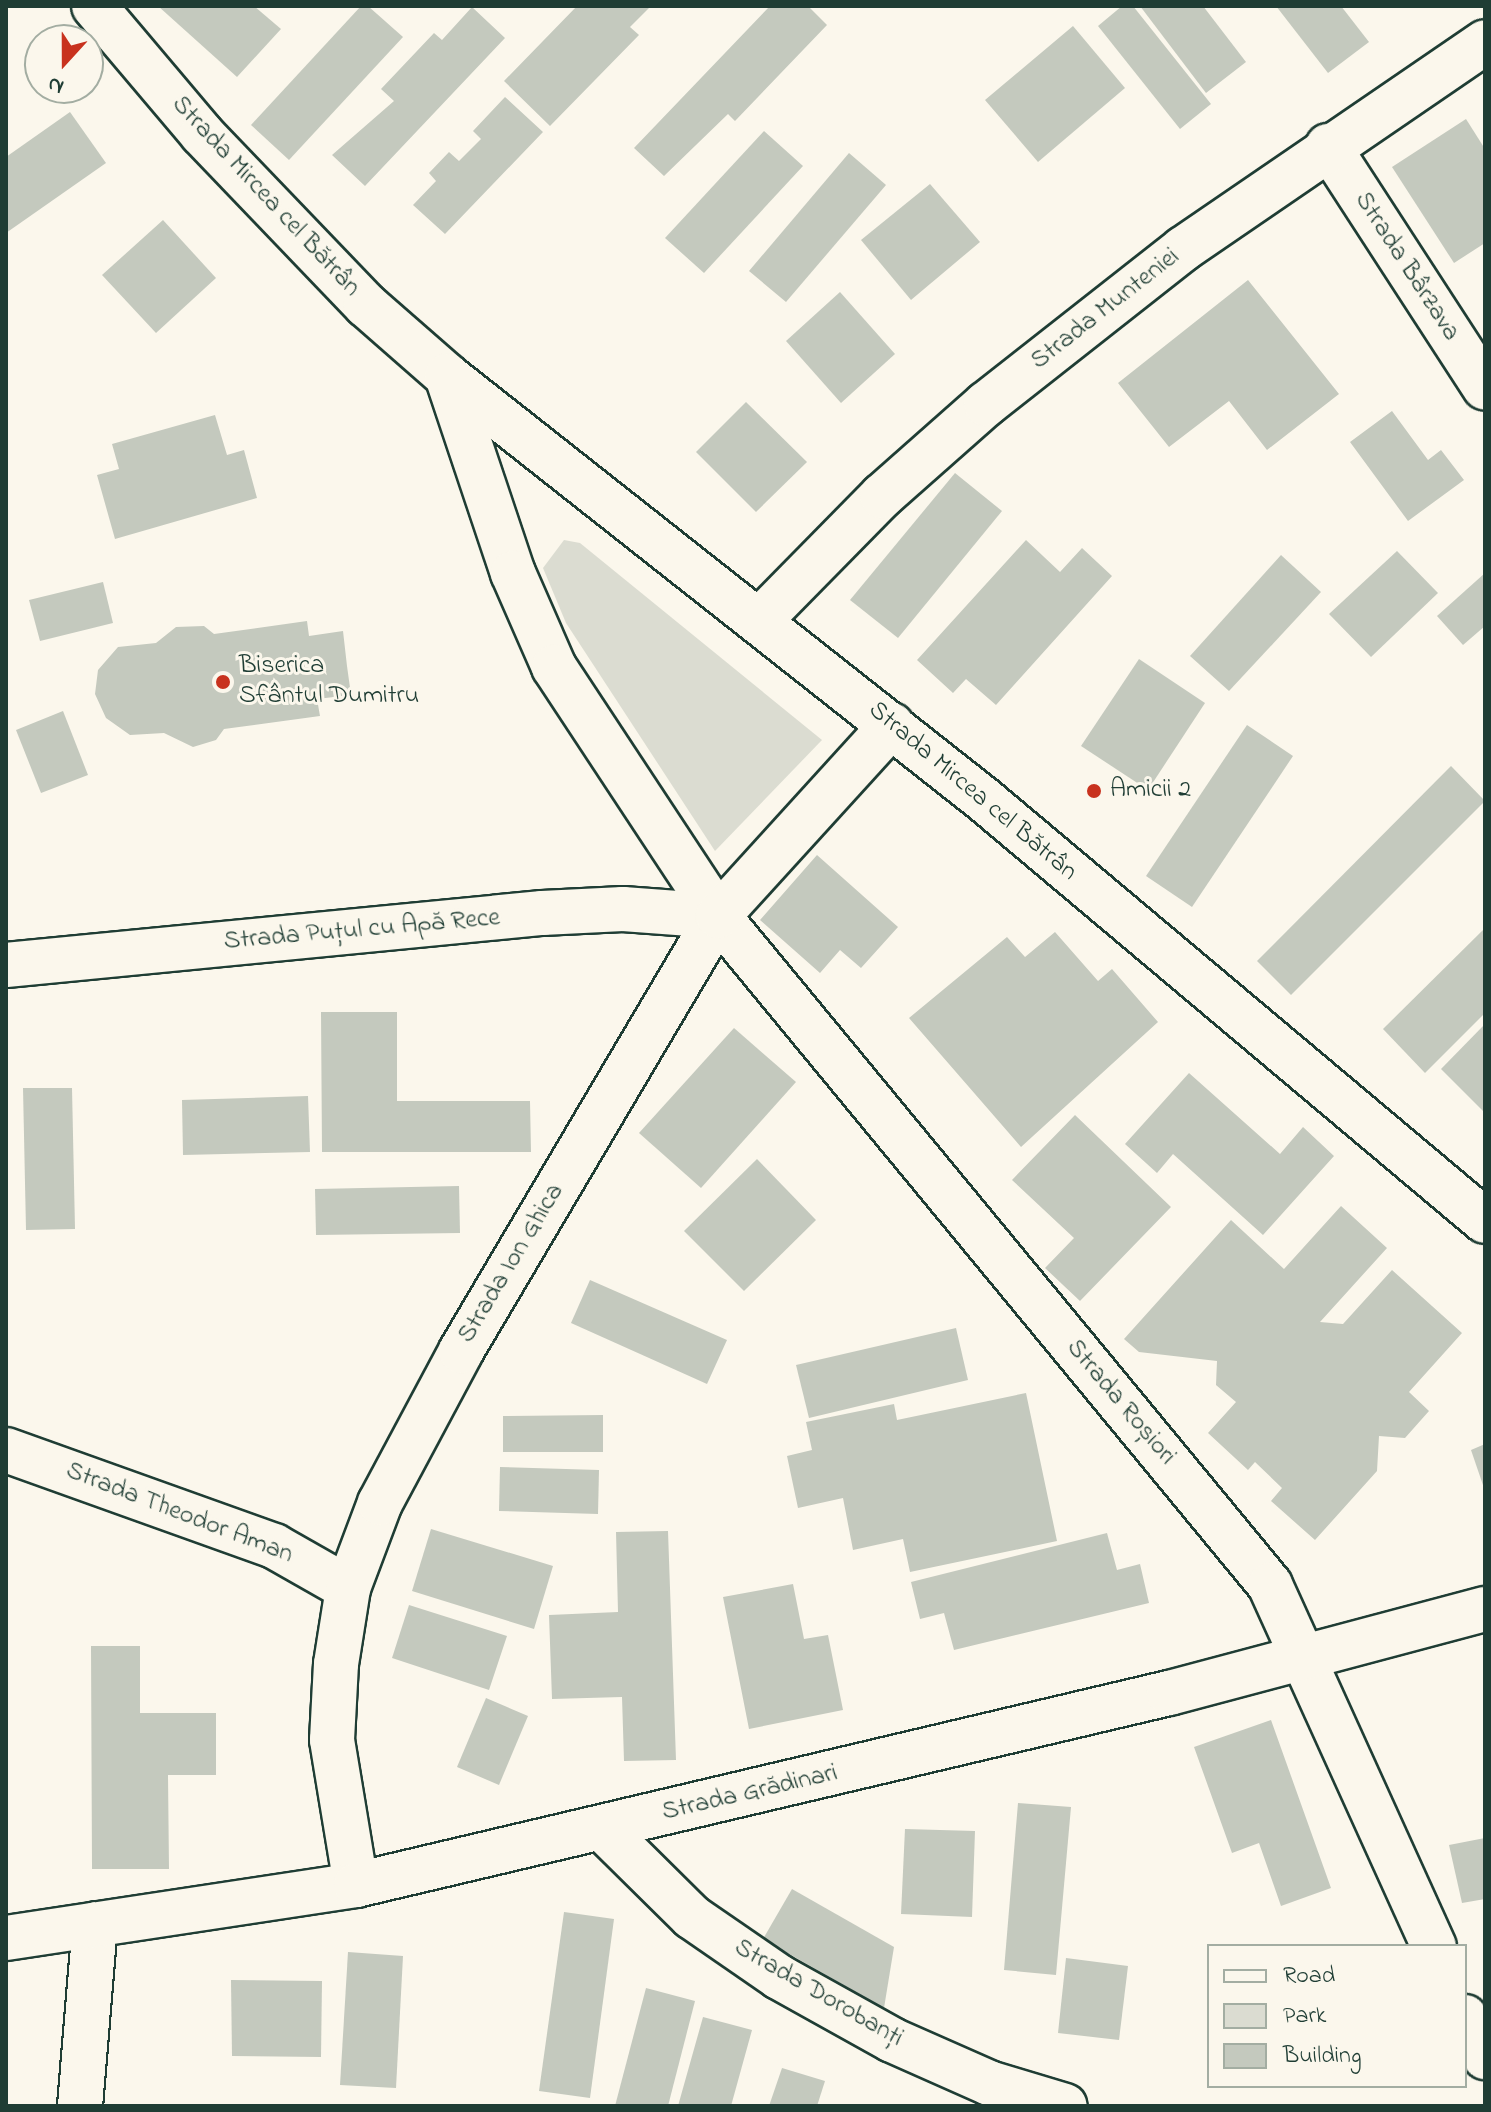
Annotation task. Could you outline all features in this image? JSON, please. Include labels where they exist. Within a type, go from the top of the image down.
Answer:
[{"type":"street","name":"Strada Mircea cel Bătrân","points":[[94,6],[213,146],[366,305],[447,376],[761,619],[892,725],[1485,1221]]},
{"type":"street","name":"Strada Munteniei","points":[[761,619],[882,496],[986,404],[1183,249],[1328,146],[1485,42]]},
{"type":"street","name":"Strada Bârzava","points":[[1328,146],[1485,388]]},
{"type":"street","points":[[447,376],[513,573],[554,667],[718,916]]},
{"type":"street","name":"Strada Ion Ghica","points":[[356,1885],[332,1740],[348,1588],[380,1503],[461,1351],[718,916],[892,725]]},
{"type":"street","name":"Strada Puțul cu Apă Rece","points":[[6,965],[542,913],[623,909],[718,916]]},
{"type":"street","name":"Strada Roșiori","points":[[718,916],[1270,1585],[1306,1656],[1433,1944]]},
{"type":"street","name":"Strada Theodor Aman","points":[[6,1450],[274,1546],[348,1588]]},
{"type":"street","name":"Strada Grădinari","points":[[6,1938],[356,1885],[603,1829],[1485,1609]]},
{"type":"street","name":"Strada Dorobanți","points":[[603,1829],[692,1917],[779,1977],[985,2095],[1065,2106]]},
{"type":"street","points":[[80,2106],[95,1925]]},
{"type":"street","points":[[1467,2021],[1485,2057]]},
{"type":"green space","points":[[564,540],[580,543],[822,740],[715,851],[566,623],[543,568]]},
{"type":"building","points":[[158,6],[254,6],[281,29],[237,77]]},
{"type":"building","points":[[361,6],[368,6],[403,37],[289,160],[251,125]]},
{"type":"building","points":[[577,6],[651,6],[630,27],[639,35],[550,126],[504,81]]},
{"type":"building","points":[[770,6],[808,6],[827,25],[735,121],[728,114],[664,176],[634,148]]},
{"type":"building","points":[[1122,6],[1133,6],[1211,104],[1180,129],[1098,26]]},
{"type":"building","points":[[1140,6],[1203,6],[1246,62],[1206,93]]},
{"type":"building","points":[[1276,6],[1341,6],[1369,42],[1328,73]]},
{"type":"building","points":[[472,7],[505,38],[365,186],[332,155],[394,101],[381,89],[434,33],[442,40]]},
{"type":"building","points":[[1073,26],[1125,88],[1038,162],[985,100]]},
{"type":"building","points":[[505,97],[543,132],[445,234],[413,205],[436,181],[429,173],[449,152],[459,161],[481,139],[473,131]]},
{"type":"building","points":[[70,112],[106,163],[6,233],[6,157]]},
{"type":"building","points":[[1466,119],[1485,149],[1485,243],[1454,263],[1392,167]]},
{"type":"building","points":[[764,131],[803,166],[704,273],[665,238]]},
{"type":"building","points":[[849,153],[886,185],[786,302],[749,271]]},
{"type":"building","points":[[930,184],[980,242],[911,300],[861,240]]},
{"type":"building","points":[[163,220],[216,278],[156,333],[102,275]]},
{"type":"building","points":[[1248,280],[1339,394],[1267,450],[1229,401],[1169,447],[1118,383]]},
{"type":"building","points":[[840,292],[895,354],[841,403],[786,341]]},
{"type":"building","points":[[746,402],[807,462],[756,512],[696,452]]},
{"type":"building","points":[[1392,411],[1428,460],[1441,450],[1464,480],[1408,521],[1350,442]]},
{"type":"building","points":[[215,415],[227,455],[244,450],[257,498],[115,539],[97,475],[119,469],[112,444]]},
{"type":"building","points":[[955,473],[1002,511],[898,638],[850,600]]},
{"type":"building","points":[[1026,540],[1060,572],[1082,548],[1112,576],[996,705],[966,679],[953,693],[917,660]]},
{"type":"building","points":[[1397,551],[1438,593],[1371,657],[1329,614]]},
{"type":"building","points":[[1281,555],[1321,592],[1229,691],[1190,656]]},
{"type":"building","points":[[1485,573],[1485,626],[1463,645],[1437,616]]},
{"type":"building","points":[[103,582],[113,623],[40,641],[29,600]]},
{"type":"building","name":"Biserica Sfântul Dumitru","points":[[307,621],[309,636],[343,631],[351,695],[317,699],[320,716],[224,729],[216,740],[193,747],[164,733],[130,735],[106,718],[95,694],[98,670],[118,647],[156,643],[176,627],[204,626],[214,634]]},
{"type":"building","points":[[1139,659],[1205,703],[1148,790],[1081,746]]},
{"type":"building","points":[[63,711],[88,775],[41,793],[16,730]]},
{"type":"building","points":[[1247,725],[1293,756],[1192,907],[1146,876]]},
{"type":"building","points":[[1451,766],[1485,801],[1291,995],[1257,961]]},
{"type":"building","points":[[817,855],[898,927],[861,968],[840,950],[820,973],[760,920]]},
{"type":"building","points":[[1485,928],[1485,1013],[1425,1073],[1383,1029]]},
{"type":"building","points":[[1055,932],[1098,981],[1112,969],[1158,1022],[1021,1147],[909,1018],[1007,937],[1025,957]]},
{"type":"building","points":[[321,1012],[397,1012],[397,1101],[530,1101],[531,1152],[322,1152]]},
{"type":"building","points":[[1485,1024],[1485,1113],[1441,1069]]},
{"type":"building","points":[[734,1028],[796,1082],[701,1188],[639,1133]]},
{"type":"building","points":[[1189,1073],[1280,1154],[1303,1127],[1334,1156],[1263,1235],[1173,1154],[1157,1173],[1125,1144]]},
{"type":"building","points":[[23,1088],[72,1088],[75,1229],[26,1230]]},
{"type":"building","points":[[308,1096],[310,1152],[183,1155],[182,1100]]},
{"type":"building","points":[[1075,1115],[1171,1207],[1080,1301],[1045,1268],[1074,1238],[1012,1180]]},
{"type":"building","points":[[757,1159],[816,1220],[744,1291],[684,1231]]},
{"type":"building","points":[[459,1186],[460,1233],[316,1235],[315,1189]]},
{"type":"building","points":[[1341,1206],[1387,1248],[1320,1322],[1343,1324],[1392,1270],[1462,1333],[1409,1392],[1429,1411],[1405,1438],[1379,1436],[1377,1471],[1315,1540],[1271,1501],[1282,1488],[1255,1462],[1248,1470],[1208,1433],[1236,1402],[1216,1385],[1217,1361],[1139,1352],[1124,1339],[1231,1220],[1284,1269]]},
{"type":"building","points":[[590,1280],[727,1340],[707,1384],[571,1323]]},
{"type":"building","points":[[956,1328],[968,1380],[809,1418],[796,1365]]},
{"type":"building","points":[[1026,1393],[1057,1541],[910,1572],[903,1539],[853,1550],[843,1498],[798,1508],[787,1456],[812,1450],[806,1422],[894,1404],[897,1420]]},
{"type":"building","points":[[603,1415],[603,1452],[503,1452],[503,1416]]},
{"type":"building","points":[[1485,1444],[1485,1491],[1471,1450]]},
{"type":"building","points":[[500,1467],[599,1470],[598,1514],[499,1511]]},
{"type":"building","points":[[431,1529],[553,1566],[534,1629],[412,1591]]},
{"type":"building","points":[[668,1531],[676,1760],[624,1761],[622,1697],[552,1699],[549,1615],[618,1612],[616,1532]]},
{"type":"building","points":[[1107,1533],[1117,1570],[1140,1564],[1149,1603],[954,1650],[944,1613],[920,1619],[911,1582]]},
{"type":"building","points":[[793,1584],[804,1639],[828,1635],[843,1710],[749,1729],[723,1597]]},
{"type":"building","points":[[409,1605],[507,1636],[489,1690],[392,1658]]},
{"type":"building","points":[[91,1646],[140,1646],[140,1713],[216,1713],[216,1775],[168,1775],[169,1869],[92,1869]]},
{"type":"building","points":[[486,1698],[528,1716],[499,1785],[457,1767]]},
{"type":"building","points":[[1271,1720],[1331,1888],[1281,1906],[1259,1843],[1232,1853],[1194,1747]]},
{"type":"building","points":[[1018,1803],[1071,1807],[1056,1975],[1004,1970]]},
{"type":"building","points":[[905,1829],[975,1831],[972,1917],[901,1914]]},
{"type":"building","points":[[1485,1838],[1485,1899],[1462,1903],[1449,1845]]},
{"type":"building","points":[[792,1889],[894,1947],[884,2008],[763,1939]]},
{"type":"building","points":[[564,1912],[614,1919],[590,2098],[539,2091]]},
{"type":"building","points":[[348,1952],[403,1956],[396,2088],[340,2085]]},
{"type":"building","points":[[1066,1958],[1128,1966],[1119,2040],[1058,2033]]},
{"type":"building","points":[[231,1980],[322,1981],[321,2057],[232,2056]]},
{"type":"building","points":[[646,1988],[695,2001],[668,2106],[615,2106]]},
{"type":"building","points":[[703,2017],[752,2030],[731,2106],[678,2106]]},
{"type":"building","points":[[782,2068],[825,2081],[817,2106],[769,2106]]},
{"type":"place","name":"Biserica Sfântul Dumitru","points":[[223,682]]},
{"type":"place","name":"Amicii 2","points":[[1094,791]]}]
